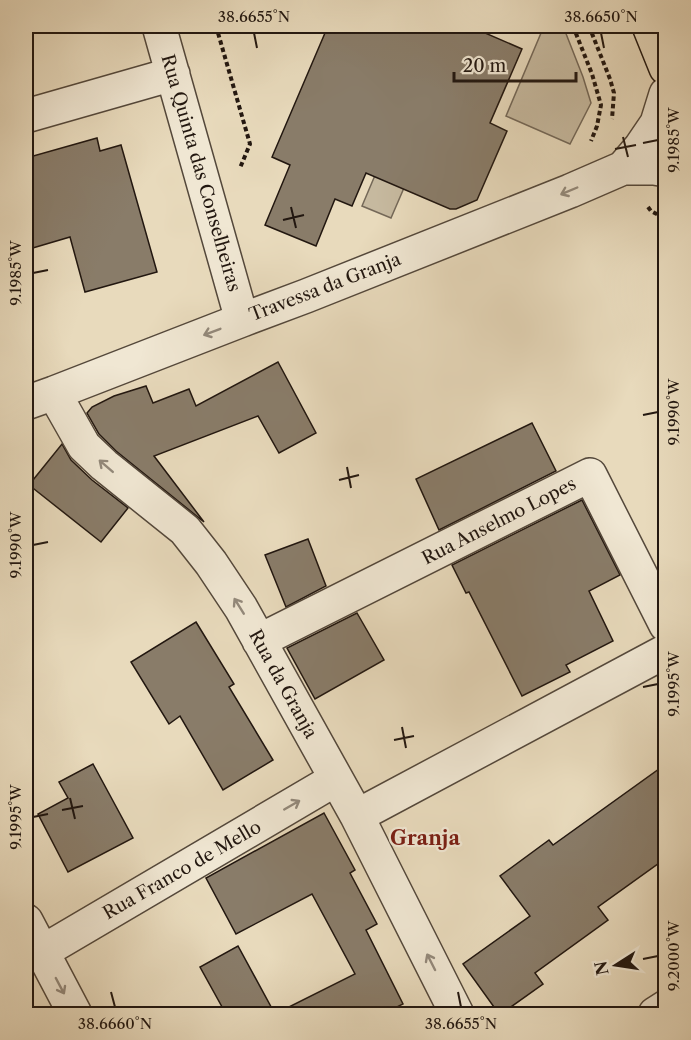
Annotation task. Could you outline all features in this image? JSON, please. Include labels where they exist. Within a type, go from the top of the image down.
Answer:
[{"type":"main road","points":[[649,26],[666,68]]},
{"type":"street","name":"Rua Quinta das Conselheiras","points":[[159,26],[242,320]]},
{"type":"street","points":[[26,116],[173,74]]},
{"type":"street","name":"Travessa da Granja","points":[[623,168],[657,123],[666,94]]},
{"type":"street","name":"Travessa da Granja","points":[[40,398],[306,296],[623,168],[666,170]]},
{"type":"street","name":"Rua da Granja","points":[[40,398],[104,465],[185,530],[217,572],[241,608],[357,816],[457,1014]]},
{"type":"street","name":"Rua Anselmo Lopes","points":[[259,641],[590,475],[666,625]]},
{"type":"street","points":[[357,816],[666,651]]},
{"type":"street","name":"Rua Franco de Mello","points":[[34,953],[336,779]]},
{"type":"street","points":[[26,921],[34,953],[75,1014]]},
{"type":"street","points":[[655,1014],[666,1007]]},
{"type":"path","points":[[216,26],[250,144],[238,171]]},
{"type":"path","points":[[573,26],[592,74],[601,105],[597,126],[590,142]]},
{"type":"path","points":[[589,26],[614,93],[612,124]]},
{"type":"shaded area","points":[[544,26],[563,26],[591,103],[570,144],[506,116]]},
{"type":"shaded area","points":[[387,147],[413,167],[391,218],[362,206]]},
{"type":"building","points":[[328,26],[469,26],[522,49],[490,123],[507,131],[477,200],[456,209],[450,209],[366,173],[352,206],[335,199],[316,246],[265,225],[290,165],[272,157]]},
{"type":"building","points":[[97,138],[100,151],[121,145],[157,272],[85,292],[70,237],[26,250],[26,158]]},
{"type":"building","points":[[278,362],[316,433],[279,453],[258,416],[154,456],[204,522],[116,451],[99,434],[87,413],[92,407],[114,396],[146,386],[153,403],[189,389],[196,406]]},
{"type":"building","points":[[532,423],[556,471],[439,530],[416,479]]},
{"type":"building","points":[[62,444],[71,460],[128,508],[101,542],[29,485]]},
{"type":"building","points":[[582,500],[620,575],[589,591],[613,641],[566,665],[570,672],[522,696],[469,592],[466,593],[452,565]]},
{"type":"building","points":[[308,539],[326,586],[286,607],[265,555]]},
{"type":"building","points":[[357,613],[384,660],[315,699],[287,648]]},
{"type":"building","points":[[196,622],[234,684],[229,687],[273,760],[223,790],[180,716],[169,724],[131,662]]},
{"type":"building","points":[[93,764],[133,838],[68,872],[38,814],[68,798],[59,782]]},
{"type":"building","points":[[666,764],[666,858],[598,907],[608,920],[535,973],[543,984],[499,1014],[463,964],[530,916],[500,876],[549,840],[553,845]]},
{"type":"building","points":[[324,813],[355,870],[350,873],[377,924],[366,930],[403,1004],[383,1014],[275,1014],[355,974],[312,894],[236,934],[206,878]]},
{"type":"building","points":[[238,946],[275,1014],[226,1014],[200,967]]},
{"type":"district","name":"Granja","points":[[425,838]]}]
